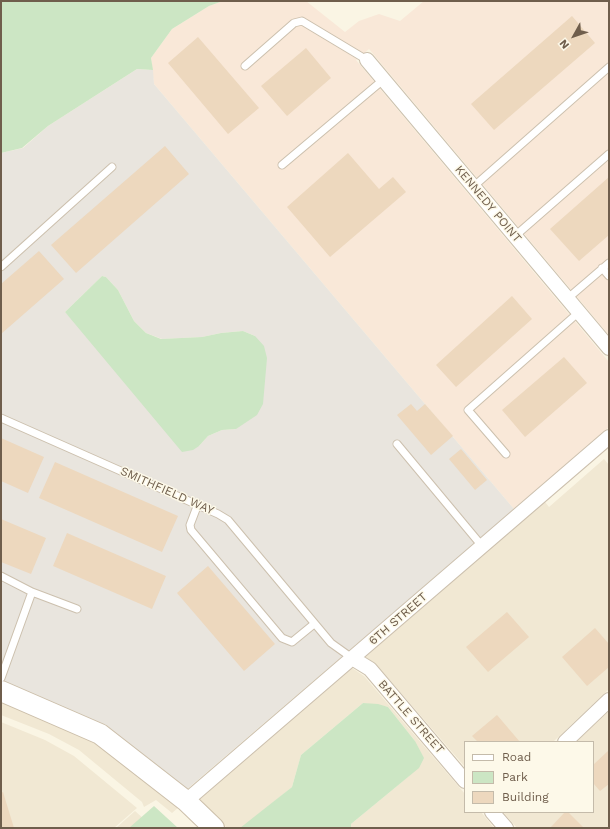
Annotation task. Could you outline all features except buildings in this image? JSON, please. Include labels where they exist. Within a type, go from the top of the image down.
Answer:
[{"type":"main road","points":[[1,691],[100,734],[186,801],[214,828]]},
{"type":"street","name":"KENNEDY POINT","points":[[367,60],[609,348]]},
{"type":"street","name":"6TH STREET","points":[[186,801],[609,437]]},
{"type":"street","name":"BATTLE STREET","points":[[352,658],[370,669],[464,779]]},
{"type":"street","points":[[566,741],[609,700]]},
{"type":"street","points":[[493,813],[506,828]]},
{"type":"lane","points":[[245,66],[294,23],[302,21],[367,60]]},
{"type":"lane","points":[[473,187],[609,68]]},
{"type":"lane","points":[[282,165],[383,80]]},
{"type":"lane","points":[[515,236],[609,154]]},
{"type":"lane","points":[[1,267],[112,167]]},
{"type":"lane","points":[[567,299],[609,263]]},
{"type":"lane","points":[[602,268],[609,276]]},
{"type":"lane","points":[[506,454],[468,410],[579,312]]},
{"type":"lane","name":"SMITHFIELD WAY","points":[[1,418],[198,504],[228,520],[331,644],[352,658]]},
{"type":"lane","points":[[398,444],[482,546]]},
{"type":"lane","points":[[198,504],[190,525],[191,530],[282,638],[292,642],[314,624]]},
{"type":"lane","points":[[1,576],[32,592],[77,609]]},
{"type":"lane","points":[[1,678],[32,592]]},
{"type":"shaded area","points":[[223,1],[306,1],[345,32],[359,21],[379,14],[400,21],[424,1],[609,1],[609,335],[369,49],[356,60],[609,362],[609,427],[514,509],[154,84],[151,58],[172,29],[209,6]]},
{"type":"shaded area","points":[[137,69],[153,70],[154,84],[514,509],[186,790],[1,682],[1,153],[23,148],[48,126]],"holes":[[[102,276],[106,277],[118,290],[134,321],[146,333],[162,339],[202,337],[221,333],[243,331],[255,336],[236,429],[222,430],[208,436],[199,446],[65,312]]]},
{"type":"shaded area","points":[[604,459],[609,465],[609,689],[554,741],[464,741],[464,766],[376,664],[365,657],[545,502],[549,507]]},
{"type":"shaded area","points":[[352,668],[364,676],[464,793],[464,813],[482,813],[494,828],[351,828],[351,824],[409,776],[415,741],[388,707],[363,703],[301,755],[292,787],[244,827],[227,828],[198,800]]},
{"type":"shaded area","points":[[1,700],[95,741],[179,807],[172,813],[156,800],[144,807],[142,802],[79,750],[49,734],[1,715]]},
{"type":"shaded area","points":[[609,711],[609,828],[517,828],[504,813],[594,813],[594,741],[577,741]]},
{"type":"shaded area","points":[[1,722],[45,740],[74,756],[137,808],[114,828],[1,828]]},
{"type":"shaded area","points":[[135,811],[154,828],[116,828]]},
{"type":"green space","points":[[1,1],[223,1],[209,6],[172,29],[151,58],[153,70],[137,69],[48,126],[22,148],[1,153]]},
{"type":"green space","points":[[102,276],[106,277],[118,290],[134,321],[146,333],[161,339],[202,337],[221,333],[243,331],[255,336],[264,346],[267,358],[263,404],[257,415],[236,429],[222,430],[208,436],[193,450],[182,452],[65,312]]},
{"type":"green space","points":[[363,703],[378,704],[388,707],[415,741],[424,758],[419,768],[351,824],[351,828],[240,828],[292,787],[301,755]]},
{"type":"green space","points":[[154,806],[178,828],[129,828]]}]
